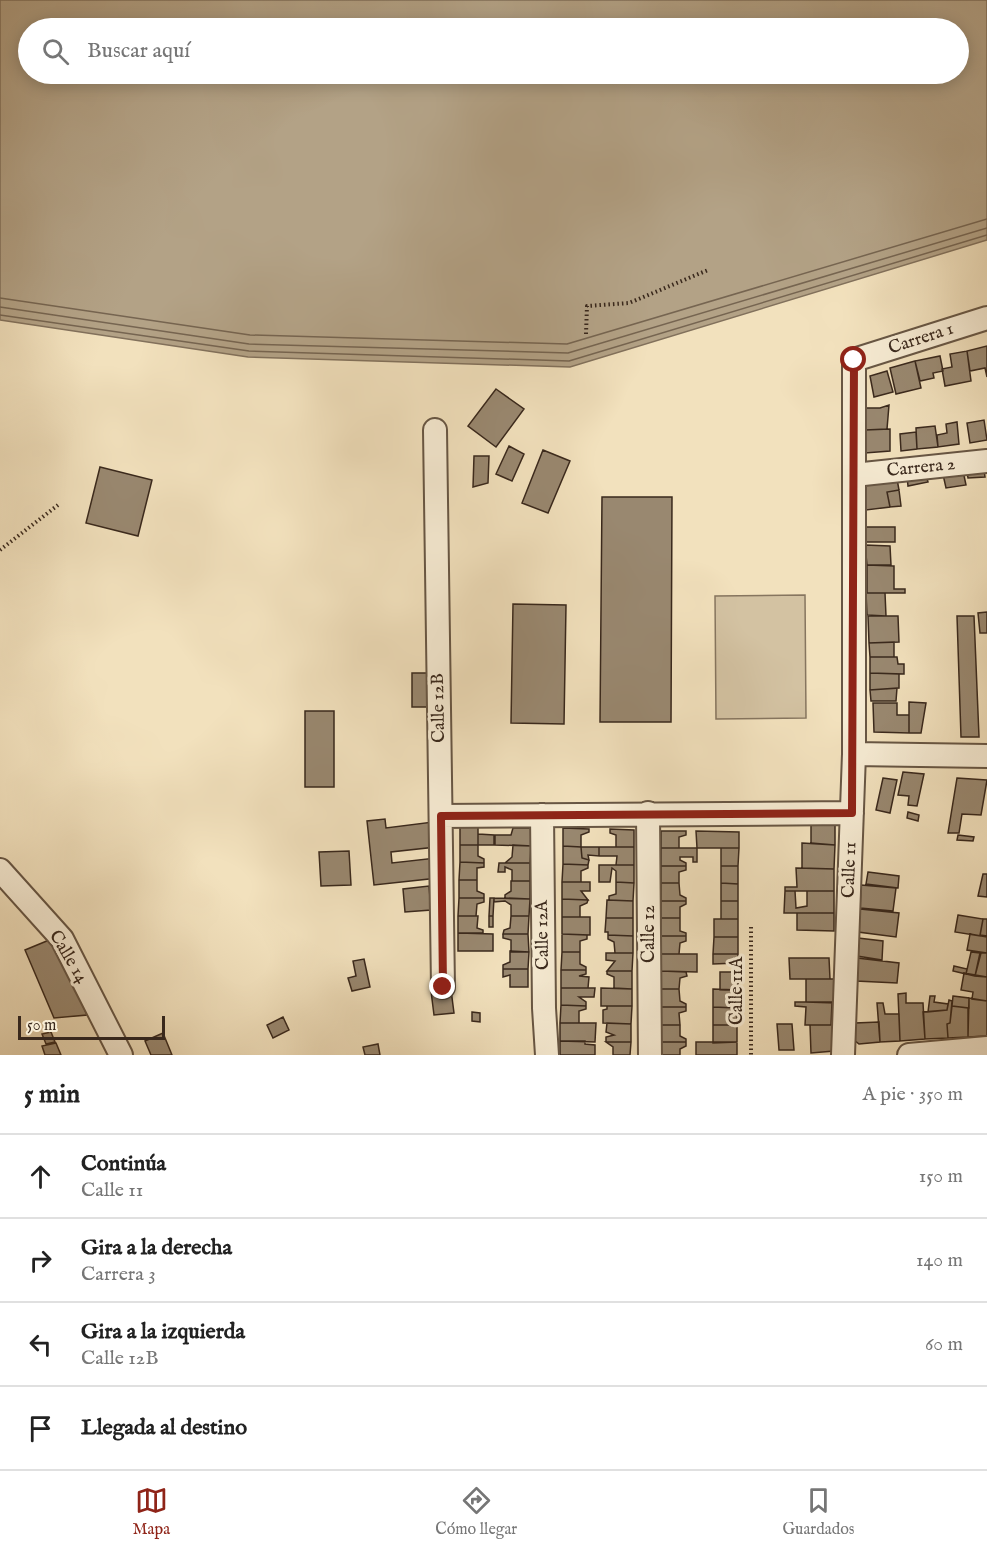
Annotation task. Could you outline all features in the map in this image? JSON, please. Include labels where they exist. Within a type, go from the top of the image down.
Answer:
[{"type":"street","name":"Carrera 1","points":[[854,360],[987,318]]},
{"type":"street","name":"Calle 11","points":[[843,1055],[854,754],[854,360]]},
{"type":"street","name":"Calle 12B","points":[[435,430],[443,987]]},
{"type":"street","name":"Carrera 2","points":[[854,475],[987,461]]},
{"type":"street","points":[[854,754],[987,756]]},
{"type":"street","name":"Calle 12","points":[[648,813],[650,1055]]},
{"type":"street","points":[[441,816],[852,813]]},
{"type":"street","name":"Calle 12A","points":[[542,815],[544,1008],[547,1055]]},
{"type":"street","name":"Calle 14","points":[[0,870],[62,939],[121,1055]]},
{"type":"street","points":[[909,1055],[987,1048]]},
{"type":"path","points":[[586,334],[587,306],[629,303],[708,270]]},
{"type":"path","points":[[0,550],[58,505]]},
{"type":"path","name":"Calle 11A","points":[[751,927],[751,1055]]},
{"type":"shaded area","points":[[805,595],[806,718],[716,719],[715,596]]},
{"type":"water","points":[[0,0],[987,0],[987,240],[570,367],[248,357],[0,320]]},
{"type":"building","points":[[987,346],[987,377],[985,368],[970,371],[967,351]]},
{"type":"building","points":[[967,351],[971,381],[945,386],[942,369],[952,367],[950,354]]},
{"type":"building","points":[[940,356],[943,371],[933,373],[934,378],[920,381],[915,361]]},
{"type":"building","points":[[915,361],[921,388],[896,394],[890,368]]},
{"type":"building","points":[[887,371],[893,392],[874,397],[870,376]]},
{"type":"building","points":[[496,389],[524,409],[496,447],[468,426]]},
{"type":"building","points":[[889,405],[887,429],[865,430],[865,408],[880,408]]},
{"type":"building","points":[[984,420],[987,440],[970,443],[967,423]]},
{"type":"building","points":[[957,422],[959,444],[938,447],[937,435],[947,433],[946,424]]},
{"type":"building","points":[[935,426],[938,447],[917,449],[916,428]]},
{"type":"building","points":[[890,429],[890,451],[865,453],[865,430]]},
{"type":"building","points":[[916,432],[917,449],[901,451],[900,434]]},
{"type":"building","points":[[509,446],[524,454],[512,481],[496,474]]},
{"type":"building","points":[[543,450],[570,461],[548,513],[522,503]]},
{"type":"building","points":[[474,456],[489,456],[488,483],[473,487]]},
{"type":"building","points":[[983,463],[985,477],[968,478],[966,464]]},
{"type":"building","points":[[962,466],[966,485],[946,488],[942,470]]},
{"type":"building","points":[[100,467],[152,480],[138,536],[86,523]]},
{"type":"building","points":[[925,472],[928,482],[908,486],[907,476]]},
{"type":"building","points":[[897,479],[899,490],[887,492],[890,507],[866,510],[865,482]]},
{"type":"building","points":[[899,490],[901,506],[890,507],[887,492]]},
{"type":"building","points":[[602,497],[672,497],[671,722],[600,722]]},
{"type":"building","points":[[865,527],[895,527],[895,542],[865,542]]},
{"type":"building","points":[[865,545],[890,546],[891,565],[867,565]]},
{"type":"building","points":[[867,565],[894,566],[894,589],[905,589],[905,593],[867,593]]},
{"type":"building","points":[[866,593],[885,593],[886,616],[867,615]]},
{"type":"building","points":[[513,604],[566,605],[564,724],[511,723]]},
{"type":"building","points":[[987,612],[987,633],[980,633],[978,613]]},
{"type":"building","points":[[868,616],[898,616],[899,642],[869,643]]},
{"type":"building","points":[[957,616],[974,616],[979,737],[961,737]]},
{"type":"building","points":[[894,642],[894,657],[870,657],[869,643]]},
{"type":"building","points":[[870,657],[897,657],[898,664],[904,664],[904,674],[870,673]]},
{"type":"building","points":[[412,673],[433,673],[434,707],[412,707]]},
{"type":"building","points":[[870,673],[899,674],[899,688],[870,690]]},
{"type":"building","points":[[897,688],[896,701],[871,701],[870,690]]},
{"type":"building","points":[[909,702],[926,703],[921,733],[909,733]]},
{"type":"building","points":[[873,703],[897,703],[897,715],[909,715],[909,733],[874,732]]},
{"type":"building","points":[[305,711],[334,711],[334,787],[305,787]]},
{"type":"building","points":[[903,772],[924,774],[917,806],[908,805],[909,796],[898,795]]},
{"type":"building","points":[[883,778],[897,780],[890,813],[876,810]]},
{"type":"building","points":[[957,778],[987,780],[981,815],[962,814],[959,833],[948,833]]},
{"type":"building","points":[[908,812],[919,815],[918,821],[907,818]]},
{"type":"building","points":[[385,819],[386,828],[433,822],[436,847],[391,852],[392,863],[436,858],[438,878],[374,885],[367,821]]},
{"type":"building","points":[[811,819],[835,821],[835,845],[811,843]]},
{"type":"building","points":[[460,827],[478,827],[478,845],[460,845]]},
{"type":"building","points":[[513,828],[531,828],[531,846],[495,845],[495,835],[511,835]]},
{"type":"building","points":[[563,828],[589,829],[589,832],[581,835],[581,847],[563,846]]},
{"type":"building","points":[[610,829],[634,830],[634,847],[616,847],[616,835],[610,833]]},
{"type":"building","points":[[661,831],[686,831],[686,835],[679,837],[679,848],[661,848]]},
{"type":"building","points":[[696,831],[739,832],[739,848],[697,848]]},
{"type":"building","points":[[478,834],[494,835],[494,845],[478,845]]},
{"type":"building","points":[[958,835],[974,837],[973,841],[957,840]]},
{"type":"building","points":[[802,843],[835,845],[834,869],[802,868]]},
{"type":"building","points":[[460,845],[478,845],[478,856],[484,859],[484,863],[460,862]]},
{"type":"building","points":[[513,845],[531,846],[530,863],[505,863],[512,857]]},
{"type":"building","points":[[563,846],[581,847],[582,858],[589,860],[588,865],[563,864]]},
{"type":"building","points":[[581,847],[599,847],[599,856],[588,855],[589,860],[582,858]]},
{"type":"building","points":[[599,847],[634,847],[634,865],[616,865],[617,856],[599,856]]},
{"type":"building","points":[[661,848],[697,848],[697,862],[693,862],[693,857],[680,857],[686,866],[661,866]]},
{"type":"building","points":[[721,848],[739,848],[738,866],[721,866]]},
{"type":"building","points":[[349,851],[351,885],[321,886],[319,852]]},
{"type":"building","points":[[460,862],[484,863],[484,867],[477,868],[477,880],[459,880]]},
{"type":"building","points":[[499,863],[530,863],[530,881],[512,881],[512,870],[505,867],[505,872],[498,872]]},
{"type":"building","points":[[563,864],[588,865],[588,868],[581,871],[581,882],[562,882]]},
{"type":"building","points":[[599,865],[634,865],[634,883],[616,882],[616,871],[612,868],[610,882],[599,882]]},
{"type":"building","points":[[661,866],[686,866],[686,870],[679,872],[679,883],[661,883]]},
{"type":"building","points":[[721,866],[738,866],[738,884],[721,883]]},
{"type":"building","points":[[796,868],[834,869],[834,891],[785,891],[785,887],[797,887]]},
{"type":"building","points":[[868,872],[899,876],[898,888],[866,884]]},
{"type":"building","points":[[983,874],[987,874],[987,897],[978,896]]},
{"type":"building","points":[[459,880],[477,880],[477,891],[484,894],[484,898],[459,898]]},
{"type":"building","points":[[511,881],[530,881],[530,899],[505,898],[505,895],[511,891]]},
{"type":"building","points":[[562,882],[590,882],[590,891],[581,891],[588,900],[562,899]]},
{"type":"building","points":[[616,882],[634,883],[633,901],[609,900],[609,896],[616,894]]},
{"type":"building","points":[[661,883],[679,883],[680,895],[686,898],[686,901],[661,901]]},
{"type":"building","points":[[721,883],[738,884],[738,901],[721,901]]},
{"type":"building","points":[[861,885],[896,888],[893,911],[860,908]]},
{"type":"building","points":[[429,886],[431,910],[405,912],[403,889]]},
{"type":"building","points":[[785,891],[795,891],[796,908],[807,906],[807,891],[834,891],[834,913],[784,913]]},
{"type":"building","points":[[459,898],[484,898],[484,902],[477,904],[476,916],[458,916]]},
{"type":"building","points":[[490,898],[494,898],[493,916],[489,916]]},
{"type":"building","points":[[494,898],[530,899],[529,916],[511,916],[511,905],[505,901],[494,902]]},
{"type":"building","points":[[562,899],[588,900],[580,906],[580,917],[562,917]]},
{"type":"building","points":[[607,900],[633,901],[633,918],[606,918]]},
{"type":"building","points":[[661,901],[686,901],[686,904],[680,907],[680,918],[661,918]]},
{"type":"building","points":[[721,901],[738,901],[738,919],[721,919]]},
{"type":"building","points":[[860,909],[899,913],[896,937],[858,932]]},
{"type":"building","points":[[797,913],[834,913],[834,931],[797,930]]},
{"type":"building","points":[[958,915],[983,919],[980,936],[955,932]]},
{"type":"building","points":[[458,916],[478,916],[477,928],[483,930],[483,933],[458,933]]},
{"type":"building","points":[[489,916],[493,916],[493,927],[489,927]]},
{"type":"building","points":[[511,916],[529,916],[528,934],[503,934],[504,930],[510,928]]},
{"type":"building","points":[[562,917],[590,917],[590,935],[562,934]]},
{"type":"building","points":[[606,918],[633,918],[633,936],[608,935],[608,932],[605,932]]},
{"type":"building","points":[[661,918],[680,918],[680,931],[686,933],[686,936],[661,936]]},
{"type":"building","points":[[714,919],[738,919],[738,937],[714,937]]},
{"type":"building","points":[[983,919],[987,919],[987,936],[980,935]]},
{"type":"building","points":[[458,933],[493,934],[493,951],[458,951]]},
{"type":"building","points":[[503,934],[528,934],[529,952],[511,952],[511,940],[503,938]]},
{"type":"building","points":[[562,934],[587,935],[587,939],[580,941],[580,952],[562,952]]},
{"type":"building","points":[[970,934],[987,937],[987,953],[967,950]]},
{"type":"building","points":[[608,935],[633,936],[633,953],[615,953],[614,942],[608,939]]},
{"type":"building","points":[[661,936],[686,936],[686,941],[680,943],[679,954],[661,954]]},
{"type":"building","points":[[714,937],[738,937],[738,954],[713,954]]},
{"type":"building","points":[[54,938],[87,1015],[54,1018],[25,950]]},
{"type":"building","points":[[858,938],[883,941],[882,960],[857,956]]},
{"type":"building","points":[[510,951],[529,952],[528,969],[503,969],[503,965],[510,962]]},
{"type":"building","points":[[562,952],[580,952],[580,964],[586,967],[586,970],[561,970]]},
{"type":"building","points":[[971,952],[980,953],[975,976],[966,974]]},
{"type":"building","points":[[606,953],[633,953],[632,971],[607,971],[615,961],[606,960]]},
{"type":"building","points":[[981,953],[987,953],[987,977],[975,976]]},
{"type":"building","points":[[661,954],[697,954],[697,972],[661,971]]},
{"type":"building","points":[[713,954],[738,954],[738,963],[713,964]]},
{"type":"building","points":[[789,958],[829,958],[830,979],[790,979]]},
{"type":"building","points":[[857,958],[899,963],[897,983],[856,981]]},
{"type":"building","points":[[364,959],[370,987],[352,991],[348,978],[356,976],[353,961]]},
{"type":"building","points":[[954,966],[967,969],[966,974],[953,971]]},
{"type":"building","points":[[503,969],[528,969],[528,987],[510,987],[510,975],[503,977]]},
{"type":"building","points":[[561,970],[586,970],[586,974],[579,976],[589,977],[588,988],[561,988]]},
{"type":"building","points":[[607,971],[632,971],[632,989],[614,988],[614,977],[607,974]]},
{"type":"building","points":[[661,971],[686,972],[687,976],[680,978],[679,989],[661,989]]},
{"type":"building","points":[[720,972],[738,972],[738,990],[720,990]]},
{"type":"building","points":[[964,973],[987,977],[987,1001],[972,999],[973,992],[961,990]]},
{"type":"building","points":[[806,979],[834,979],[835,1003],[806,1002]]},
{"type":"building","points":[[450,982],[454,1013],[434,1015],[431,991]]},
{"type":"building","points":[[561,988],[595,988],[594,997],[579,997],[586,1002],[586,1006],[561,1005]]},
{"type":"building","points":[[601,988],[632,989],[632,1006],[601,1006]]},
{"type":"building","points":[[661,989],[679,989],[680,1001],[686,1004],[686,1007],[661,1007]]},
{"type":"building","points":[[713,989],[738,990],[737,1008],[713,1007]]},
{"type":"building","points":[[906,993],[906,1003],[923,1003],[925,1039],[900,1041],[898,994]]},
{"type":"building","points":[[930,996],[935,996],[934,1002],[948,1004],[947,1010],[928,1012]]},
{"type":"building","points":[[953,996],[969,998],[969,1008],[952,1006]]},
{"type":"building","points":[[969,998],[987,1001],[987,1036],[968,1037]]},
{"type":"building","points":[[949,1000],[952,1001],[950,1023],[947,1024],[948,1038],[925,1039],[923,1012],[947,1010]]},
{"type":"building","points":[[795,1002],[832,1002],[831,1025],[805,1025],[806,1007],[795,1006]]},
{"type":"building","points":[[877,1003],[883,1003],[885,1014],[899,1014],[900,1041],[880,1042]]},
{"type":"building","points":[[561,1005],[586,1006],[586,1009],[579,1011],[579,1023],[560,1023]]},
{"type":"building","points":[[607,1006],[632,1006],[631,1024],[603,1023],[603,1010],[607,1009]]},
{"type":"building","points":[[952,1006],[968,1008],[968,1037],[948,1038],[947,1024],[950,1023]]},
{"type":"building","points":[[661,1007],[686,1007],[686,1011],[679,1013],[680,1025],[661,1025]]},
{"type":"building","points":[[713,1007],[737,1008],[737,1025],[713,1025]]},
{"type":"building","points":[[472,1012],[480,1013],[480,1022],[472,1021]]},
{"type":"building","points":[[283,1017],[289,1030],[273,1038],[267,1025]]},
{"type":"building","points":[[879,1022],[880,1042],[859,1044],[854,1040],[855,1023]]},
{"type":"building","points":[[560,1023],[596,1023],[595,1042],[560,1041]]},
{"type":"building","points":[[607,1023],[631,1024],[631,1042],[606,1042],[606,1037],[614,1035],[606,1032]]},
{"type":"building","points":[[777,1024],[792,1024],[794,1050],[779,1050]]},
{"type":"building","points":[[661,1025],[680,1025],[680,1036],[686,1039],[686,1042],[661,1042]]},
{"type":"building","points":[[713,1025],[737,1025],[737,1042],[713,1043]]},
{"type":"building","points":[[810,1025],[834,1025],[834,1051],[811,1053]]},
{"type":"building","points":[[51,1032],[55,1042],[46,1044],[42,1034]]},
{"type":"building","points":[[163,1033],[172,1055],[151,1055],[145,1041]]},
{"type":"building","points":[[560,1041],[585,1041],[585,1044],[595,1045],[595,1055],[560,1055]]},
{"type":"building","points":[[606,1042],[631,1042],[630,1055],[613,1055],[613,1047]]},
{"type":"building","points":[[661,1042],[686,1042],[686,1046],[680,1049],[680,1055],[661,1055]]},
{"type":"building","points":[[696,1042],[737,1042],[737,1055],[696,1055]]},
{"type":"building","points":[[56,1043],[61,1055],[45,1055],[42,1046]]},
{"type":"building","points":[[378,1044],[380,1055],[365,1055],[363,1047]]},
{"type":"route","points":[[443,987],[441,816],[852,813],[854,360]]}]
